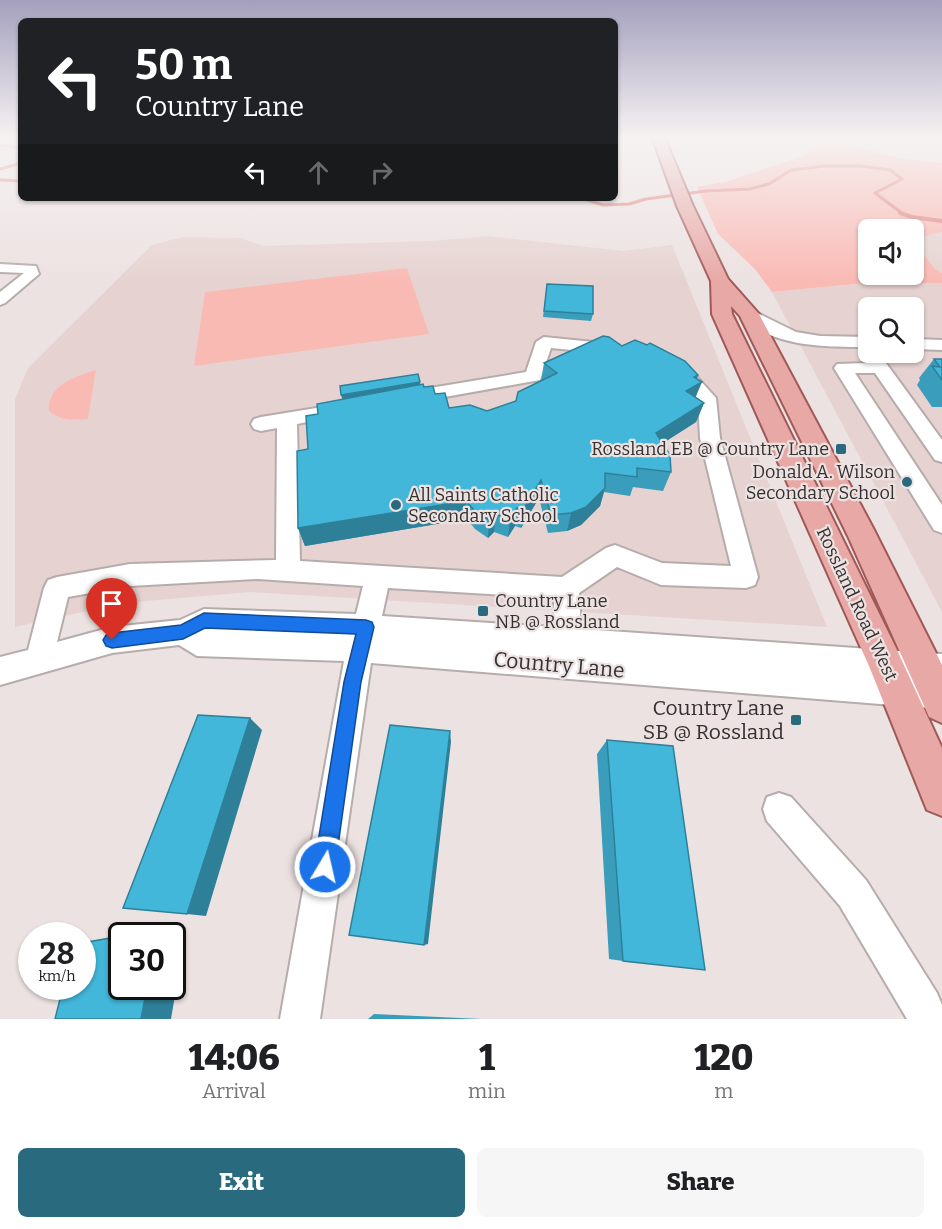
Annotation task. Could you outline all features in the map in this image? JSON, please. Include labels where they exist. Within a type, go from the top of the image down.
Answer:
[{"type":"main road","name":"Rossland Road West","points":[[678,187],[720,281],[749,314],[938,686]]},
{"type":"main road","name":"Rossland Road West","points":[[720,281],[722,314],[891,677],[942,795]]},
{"type":"street","points":[[0,268],[31,269],[32,274],[0,300]]},
{"type":"street","points":[[749,314],[769,330],[798,339],[858,349]]},
{"type":"street","points":[[774,365],[779,349],[798,339]]},
{"type":"street","points":[[386,402],[534,376],[544,342],[632,351]]},
{"type":"street","points":[[924,344],[942,345]]},
{"type":"street","points":[[858,359],[843,368],[942,524]]},
{"type":"street","points":[[39,660],[57,588],[130,575],[258,569],[566,588],[615,555],[660,574],[746,577],[710,438],[707,398],[683,372],[663,362]]},
{"type":"street","points":[[878,363],[942,455]]},
{"type":"street","points":[[261,424],[364,406]]},
{"type":"street","points":[[287,419],[288,571]]},
{"type":"street","points":[[300,1019],[353,682],[378,576]]},
{"type":"street","points":[[566,588],[568,641]]},
{"type":"street","name":"Country Lane","points":[[0,671],[112,640],[183,632],[198,643],[364,638],[568,641],[891,677],[938,686]]},
{"type":"street","name":"Country Lane","points":[[364,638],[891,677]]},
{"type":"street","points":[[779,809],[853,893],[923,1007],[927,1019]]},
{"type":"shaded area","points":[[697,187],[942,187],[942,232],[924,236],[924,219],[858,219],[858,284],[772,292],[755,269],[718,234]]},
{"type":"shaded area","points":[[942,232],[942,273],[935,269],[924,255],[924,236]]},
{"type":"shaded area","name":"All Saints Catholic Secondary School","points":[[488,236],[623,251],[672,245],[827,627],[250,592],[123,603],[15,627],[15,399],[28,368],[152,245],[182,237],[240,238],[263,246],[432,241]]},
{"type":"shaded area","points":[[924,255],[935,269],[942,273],[942,283],[924,283]]},
{"type":"shaded area","points":[[407,268],[429,334],[194,366],[205,292]]},
{"type":"shaded area","name":"Donald A. Wilson Secondary School","points":[[924,283],[942,283],[942,612],[772,292],[858,284],[924,285]]},
{"type":"shaded area","points":[[96,370],[88,419],[72,420],[49,411],[53,394],[58,388],[80,375]]},
{"type":"building","points":[[547,284],[593,286],[593,314],[544,311]]},
{"type":"building","points":[[603,336],[609,337],[622,346],[635,340],[647,345],[650,343],[685,361],[698,375],[694,377],[702,382],[686,391],[704,403],[656,433],[670,455],[671,472],[637,468],[637,477],[605,473],[605,488],[586,507],[571,513],[551,515],[541,480],[523,510],[517,508],[510,519],[495,514],[489,520],[475,511],[466,501],[298,528],[297,451],[308,449],[306,416],[318,414],[317,404],[423,384],[424,387],[433,386],[435,394],[445,393],[449,408],[470,405],[487,411],[516,401],[518,392],[557,373],[544,363]]},
{"type":"building","points":[[934,359],[942,359],[942,380],[932,366],[940,367]]},
{"type":"building","points":[[418,374],[420,382],[341,395],[340,386]]},
{"type":"building","points":[[198,715],[250,718],[187,914],[123,908]]},
{"type":"building","points":[[390,725],[450,731],[424,945],[349,935]]},
{"type":"building","points":[[607,740],[673,746],[705,970],[623,961]]},
{"type":"building","points":[[108,938],[108,1000],[145,1000],[141,1019],[55,1019],[60,1000],[96,1000],[96,941]]},
{"type":"waterway","points":[[590,201],[603,205],[629,204],[646,199],[759,187]]},
{"type":"waterway","points":[[887,187],[875,193],[903,214]]},
{"type":"waterway","points":[[903,214],[942,221]]},
{"type":"place","name":"Rossland EB @ Country Lane","points":[[841,449]]},
{"type":"place","name":"Donald A. Wilson Secondary School","points":[[907,482]]},
{"type":"place","name":"All Saints Catholic Secondary School","points":[[396,505]]},
{"type":"place","name":"Country Lane NB @ Rossland","points":[[483,611]]},
{"type":"place","name":"Country Lane SB @ Rossland","points":[[796,720]]},
{"type":"route","points":[[112,640],[183,632],[204,621],[366,627],[353,682],[325,867]]}]
